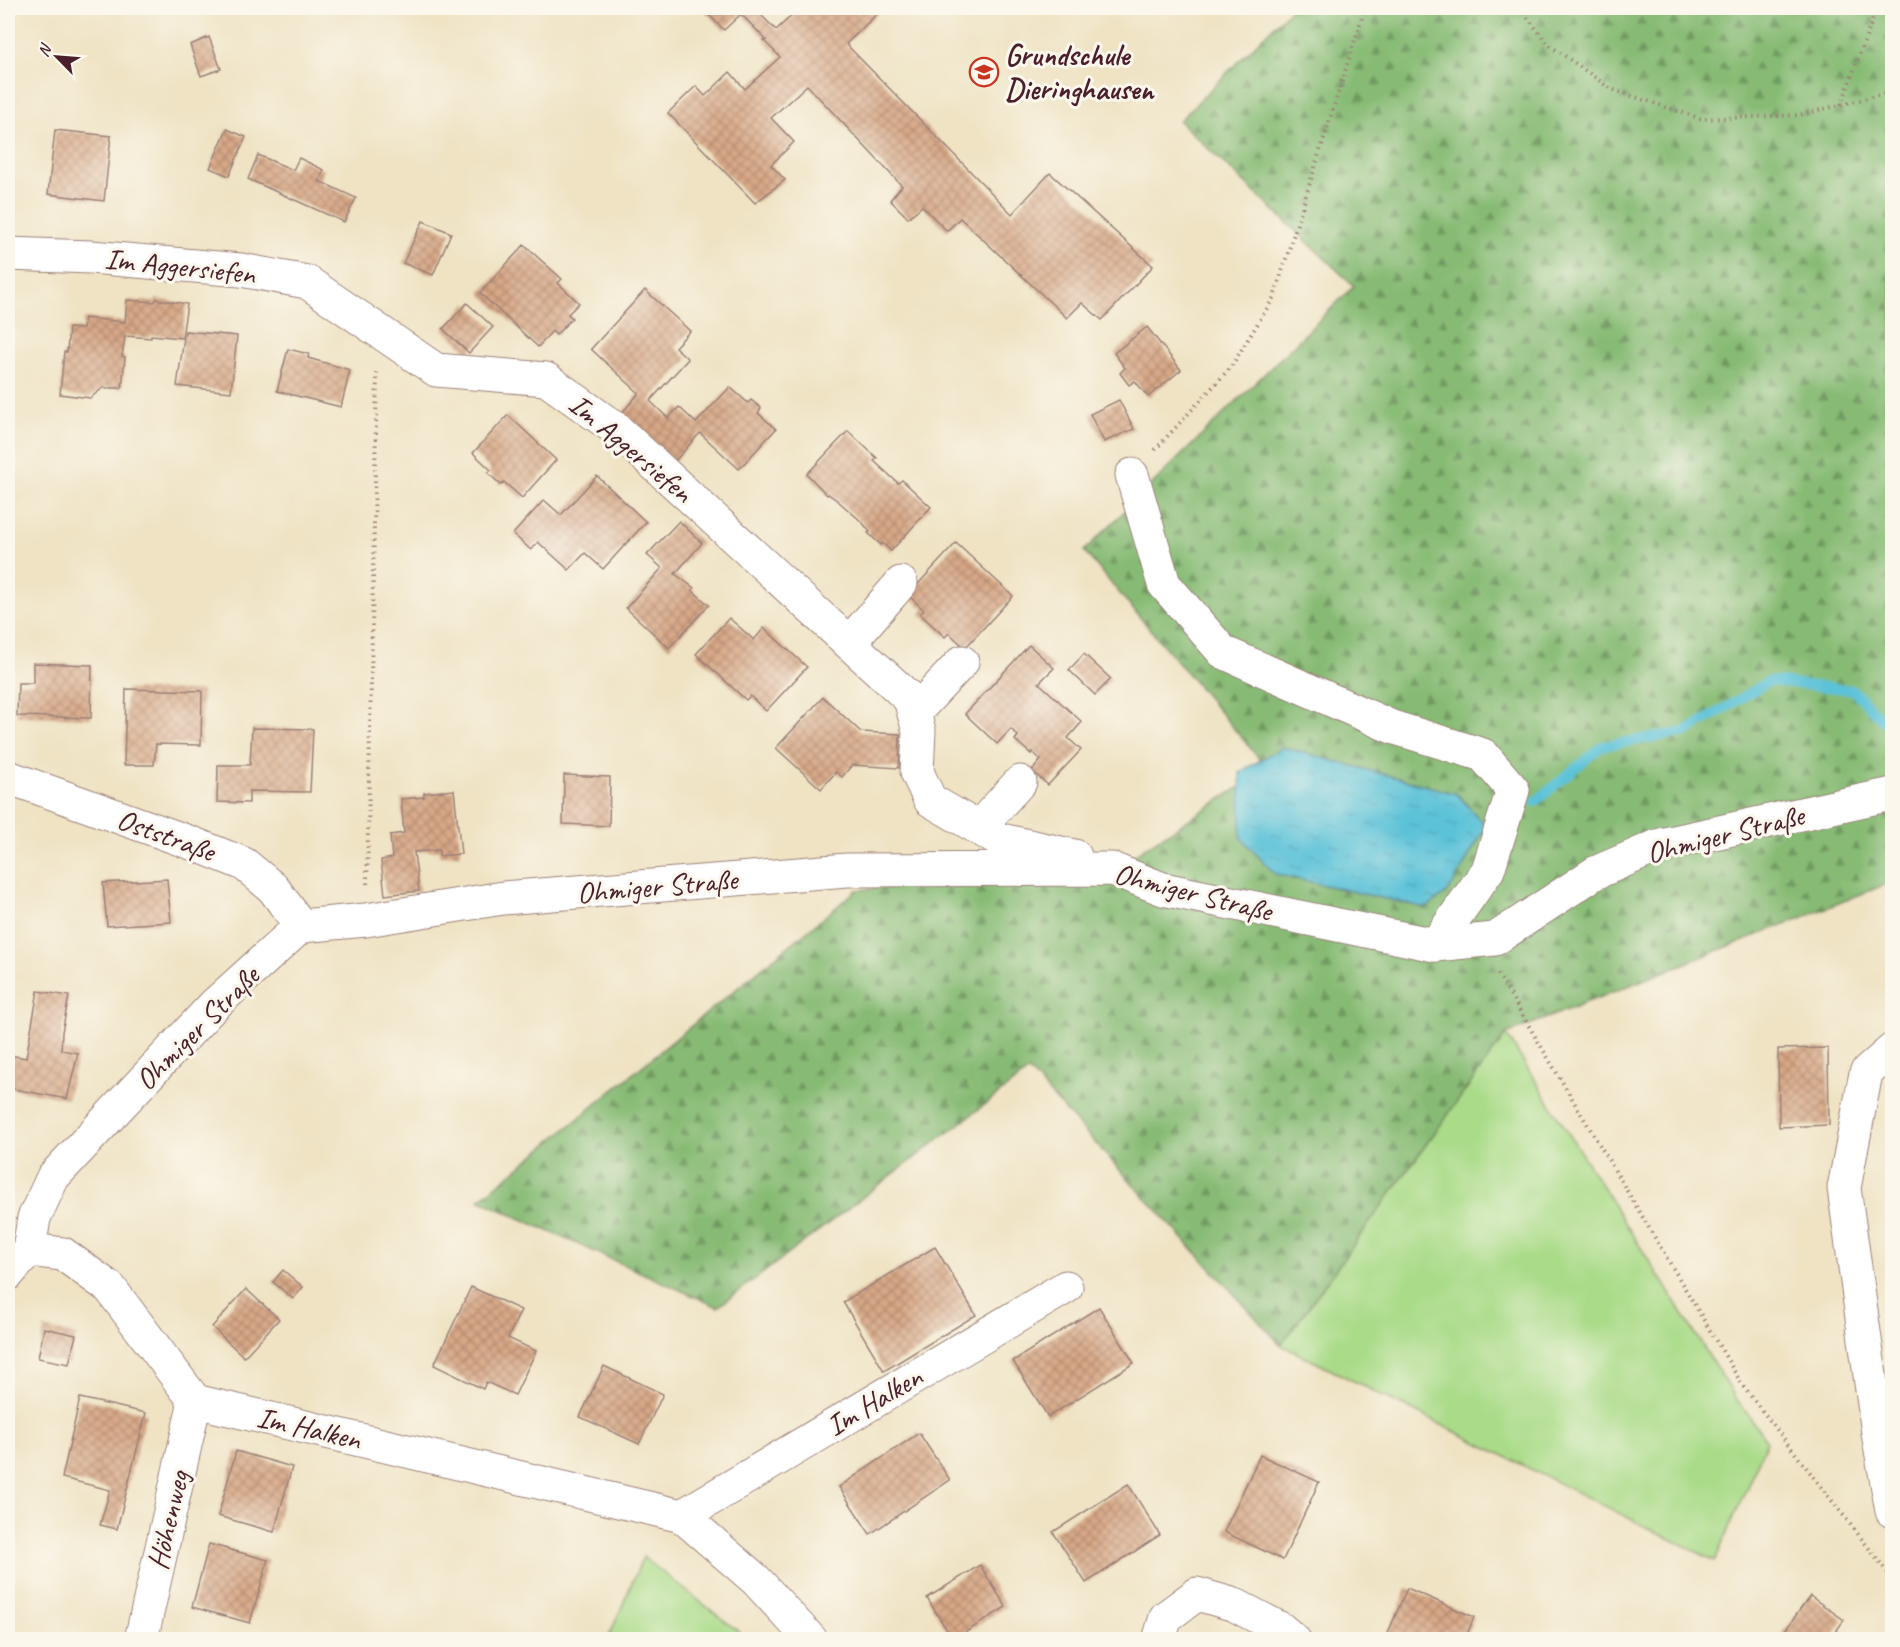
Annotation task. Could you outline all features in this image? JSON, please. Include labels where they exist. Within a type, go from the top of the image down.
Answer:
[{"type":"street","name":"Im Aggersiefen","points":[[8,254],[92,257],[242,270],[307,282],[436,370],[546,379],[616,429],[910,699],[919,731],[917,772],[930,800],[997,839],[1070,854],[1112,869]]},
{"type":"street","points":[[1132,475],[1164,584],[1223,652],[1392,727],[1483,755],[1513,790],[1488,870],[1435,945]]},
{"type":"street","points":[[849,643],[901,583]]},
{"type":"street","points":[[914,712],[962,662]]},
{"type":"street","name":"Oststraße","points":[[8,777],[244,864],[273,888],[302,926]]},
{"type":"street","points":[[978,828],[1020,782]]},
{"type":"street","name":"Ohmiger Straße","points":[[29,1250],[34,1218],[53,1177],[214,1005],[302,926],[366,920],[503,898],[847,870],[1112,869],[1163,890],[1435,945],[1495,939],[1594,873],[1660,845],[1893,794]]},
{"type":"street","points":[[1893,1050],[1866,1073],[1844,1188],[1878,1433],[1893,1511]]},
{"type":"street","points":[[8,1274],[29,1250],[63,1254],[110,1288],[195,1401]]},
{"type":"street","name":"Im Halken","points":[[682,1516],[1066,1287]]},
{"type":"street","name":"Im Halken","points":[[195,1401],[682,1516],[756,1580],[811,1640]]},
{"type":"street","name":"Höhenweg","points":[[141,1640],[195,1401]]},
{"type":"street","points":[[1159,1640],[1166,1617],[1197,1594],[1235,1605],[1281,1629],[1294,1640]]},
{"type":"path","points":[[1132,475],[1231,367],[1274,297],[1365,8]]},
{"type":"path","points":[[1520,8],[1548,44],[1611,89],[1701,119],[1800,115],[1893,92]]},
{"type":"path","points":[[1841,105],[1877,8]]},
{"type":"path","points":[[366,920],[378,330]]},
{"type":"path","points":[[1475,941],[1743,1386],[1893,1578]]},
{"type":"green space","points":[[1292,8],[1892,8],[1892,882],[1506,1034],[1281,1345],[1029,1071],[718,1307],[479,1200],[857,890],[1112,869],[1268,769],[1084,551],[1354,286],[1179,121]]},
{"type":"green space","points":[[1506,1034],[1735,1397],[1767,1441],[1715,1561],[1281,1345]]},
{"type":"green space","points":[[643,1557],[748,1639],[608,1639]]},
{"type":"water","points":[[1283,747],[1457,794],[1486,826],[1449,891],[1426,908],[1275,874],[1241,838],[1240,772]]},
{"type":"building","points":[[702,8],[754,8],[776,30],[800,8],[810,8],[814,12],[818,8],[883,8],[846,44],[1012,214],[1050,173],[1153,266],[1102,320],[1082,303],[1067,318],[960,218],[947,231],[922,206],[908,218],[890,200],[902,186],[807,85],[771,118],[794,142],[771,165],[785,180],[755,203],[668,113],[696,86],[705,96],[730,72],[745,89],[780,57],[741,14],[724,30]]},
{"type":"building","points":[[209,37],[221,69],[201,76],[190,45]]},
{"type":"building","points":[[227,129],[246,137],[229,176],[210,168]]},
{"type":"building","points":[[55,130],[111,136],[104,201],[48,194]]},
{"type":"building","points":[[258,155],[293,170],[299,158],[324,170],[319,181],[356,198],[344,222],[248,179]]},
{"type":"building","points":[[423,221],[451,233],[433,275],[403,263]]},
{"type":"building","points":[[524,245],[562,279],[558,283],[579,303],[568,314],[572,318],[556,335],[552,331],[538,347],[480,293]]},
{"type":"building","points":[[645,290],[690,331],[675,347],[688,359],[650,401],[668,418],[679,407],[696,423],[730,387],[748,403],[751,400],[761,408],[758,413],[776,429],[739,469],[700,433],[674,462],[621,414],[639,393],[591,349]]},
{"type":"building","points":[[156,299],[187,304],[182,338],[151,335],[151,338],[125,336],[122,356],[125,357],[122,388],[103,388],[90,398],[60,394],[69,328],[83,329],[84,318],[125,322],[127,300],[155,302]]},
{"type":"building","points":[[467,303],[493,327],[469,353],[443,329]]},
{"type":"building","points":[[1147,327],[1181,370],[1148,397],[1135,381],[1129,385],[1120,373],[1125,368],[1114,353]]},
{"type":"building","points":[[185,331],[237,336],[231,392],[177,386]]},
{"type":"building","points":[[288,349],[309,354],[308,358],[350,370],[341,407],[277,391]]},
{"type":"building","points":[[1119,400],[1134,429],[1104,442],[1090,414]]},
{"type":"building","points":[[508,415],[556,460],[522,498],[504,482],[501,485],[488,473],[491,470],[473,453]]},
{"type":"building","points":[[848,431],[877,458],[874,461],[898,483],[902,480],[931,507],[891,551],[882,543],[881,545],[868,533],[870,532],[862,522],[838,501],[827,495],[807,474]]},
{"type":"building","points":[[597,476],[646,522],[603,569],[585,553],[569,570],[538,542],[531,550],[513,534],[544,500],[561,515]]},
{"type":"building","points":[[679,521],[702,543],[675,574],[694,588],[692,590],[709,605],[669,648],[626,608],[662,568],[647,555]]},
{"type":"building","points":[[956,543],[1013,596],[965,648],[949,633],[945,637],[920,614],[924,610],[908,595]]},
{"type":"building","points":[[729,618],[754,640],[764,628],[807,667],[766,711],[750,696],[746,700],[696,654]]},
{"type":"building","points":[[1029,645],[1054,668],[1039,683],[1082,722],[1068,738],[1081,750],[1048,785],[1032,771],[1041,760],[1015,740],[1018,736],[1011,729],[997,744],[965,714]]},
{"type":"building","points":[[1084,654],[1111,679],[1095,695],[1069,670]]},
{"type":"building","points":[[33,663],[92,665],[91,718],[17,716],[18,683],[33,683]]},
{"type":"building","points":[[126,689],[202,691],[201,745],[156,744],[154,765],[124,765]]},
{"type":"building","points":[[823,697],[861,732],[900,734],[899,768],[852,765],[842,777],[836,772],[821,789],[776,748]]},
{"type":"building","points":[[252,728],[313,729],[310,792],[249,791],[249,803],[217,802],[218,765],[250,765]]},
{"type":"building","points":[[564,775],[610,777],[609,826],[563,824]]},
{"type":"building","points":[[454,790],[461,854],[439,856],[439,850],[414,852],[419,891],[385,895],[381,860],[392,858],[390,835],[404,833],[401,799],[424,797],[424,793]]},
{"type":"building","points":[[167,879],[171,922],[107,926],[103,883]]},
{"type":"building","points":[[38,991],[69,996],[61,1050],[78,1053],[67,1099],[8,1088],[8,1055],[26,1058]]},
{"type":"building","points":[[1828,1048],[1829,1125],[1779,1127],[1778,1049]]},
{"type":"building","points":[[935,1247],[976,1315],[884,1371],[843,1302]]},
{"type":"building","points":[[283,1270],[303,1287],[293,1299],[273,1282]]},
{"type":"building","points":[[471,1287],[521,1310],[508,1338],[536,1351],[515,1395],[486,1382],[483,1389],[434,1365]]},
{"type":"building","points":[[246,1289],[279,1319],[244,1357],[212,1327]]},
{"type":"building","points":[[1099,1307],[1134,1363],[1048,1417],[1013,1361]]},
{"type":"building","points":[[44,1328],[76,1335],[69,1364],[38,1358]]},
{"type":"building","points":[[604,1366],[663,1394],[639,1444],[580,1417]]},
{"type":"building","points":[[80,1398],[146,1413],[117,1529],[100,1525],[110,1490],[62,1478]]},
{"type":"building","points":[[919,1433],[950,1480],[870,1534],[839,1487]]},
{"type":"building","points":[[236,1451],[292,1467],[274,1532],[218,1516]]},
{"type":"building","points":[[1260,1455],[1319,1482],[1283,1560],[1224,1532]]},
{"type":"building","points":[[1128,1484],[1160,1535],[1086,1583],[1053,1532]]},
{"type":"building","points":[[209,1544],[268,1560],[250,1623],[192,1607]]},
{"type":"building","points":[[980,1565],[1006,1607],[953,1640],[927,1598]]},
{"type":"building","points":[[1407,1588],[1474,1617],[1465,1640],[1385,1640]]},
{"type":"building","points":[[1810,1596],[1844,1620],[1830,1640],[1784,1640],[1780,1637]]},
{"type":"waterway","points":[[1535,802],[1602,746],[1686,732],[1769,681],[1853,690],[1883,721],[1892,716]]},
{"type":"place","name":"Grundschule Dieringhausen","points":[[984,72]]}]
